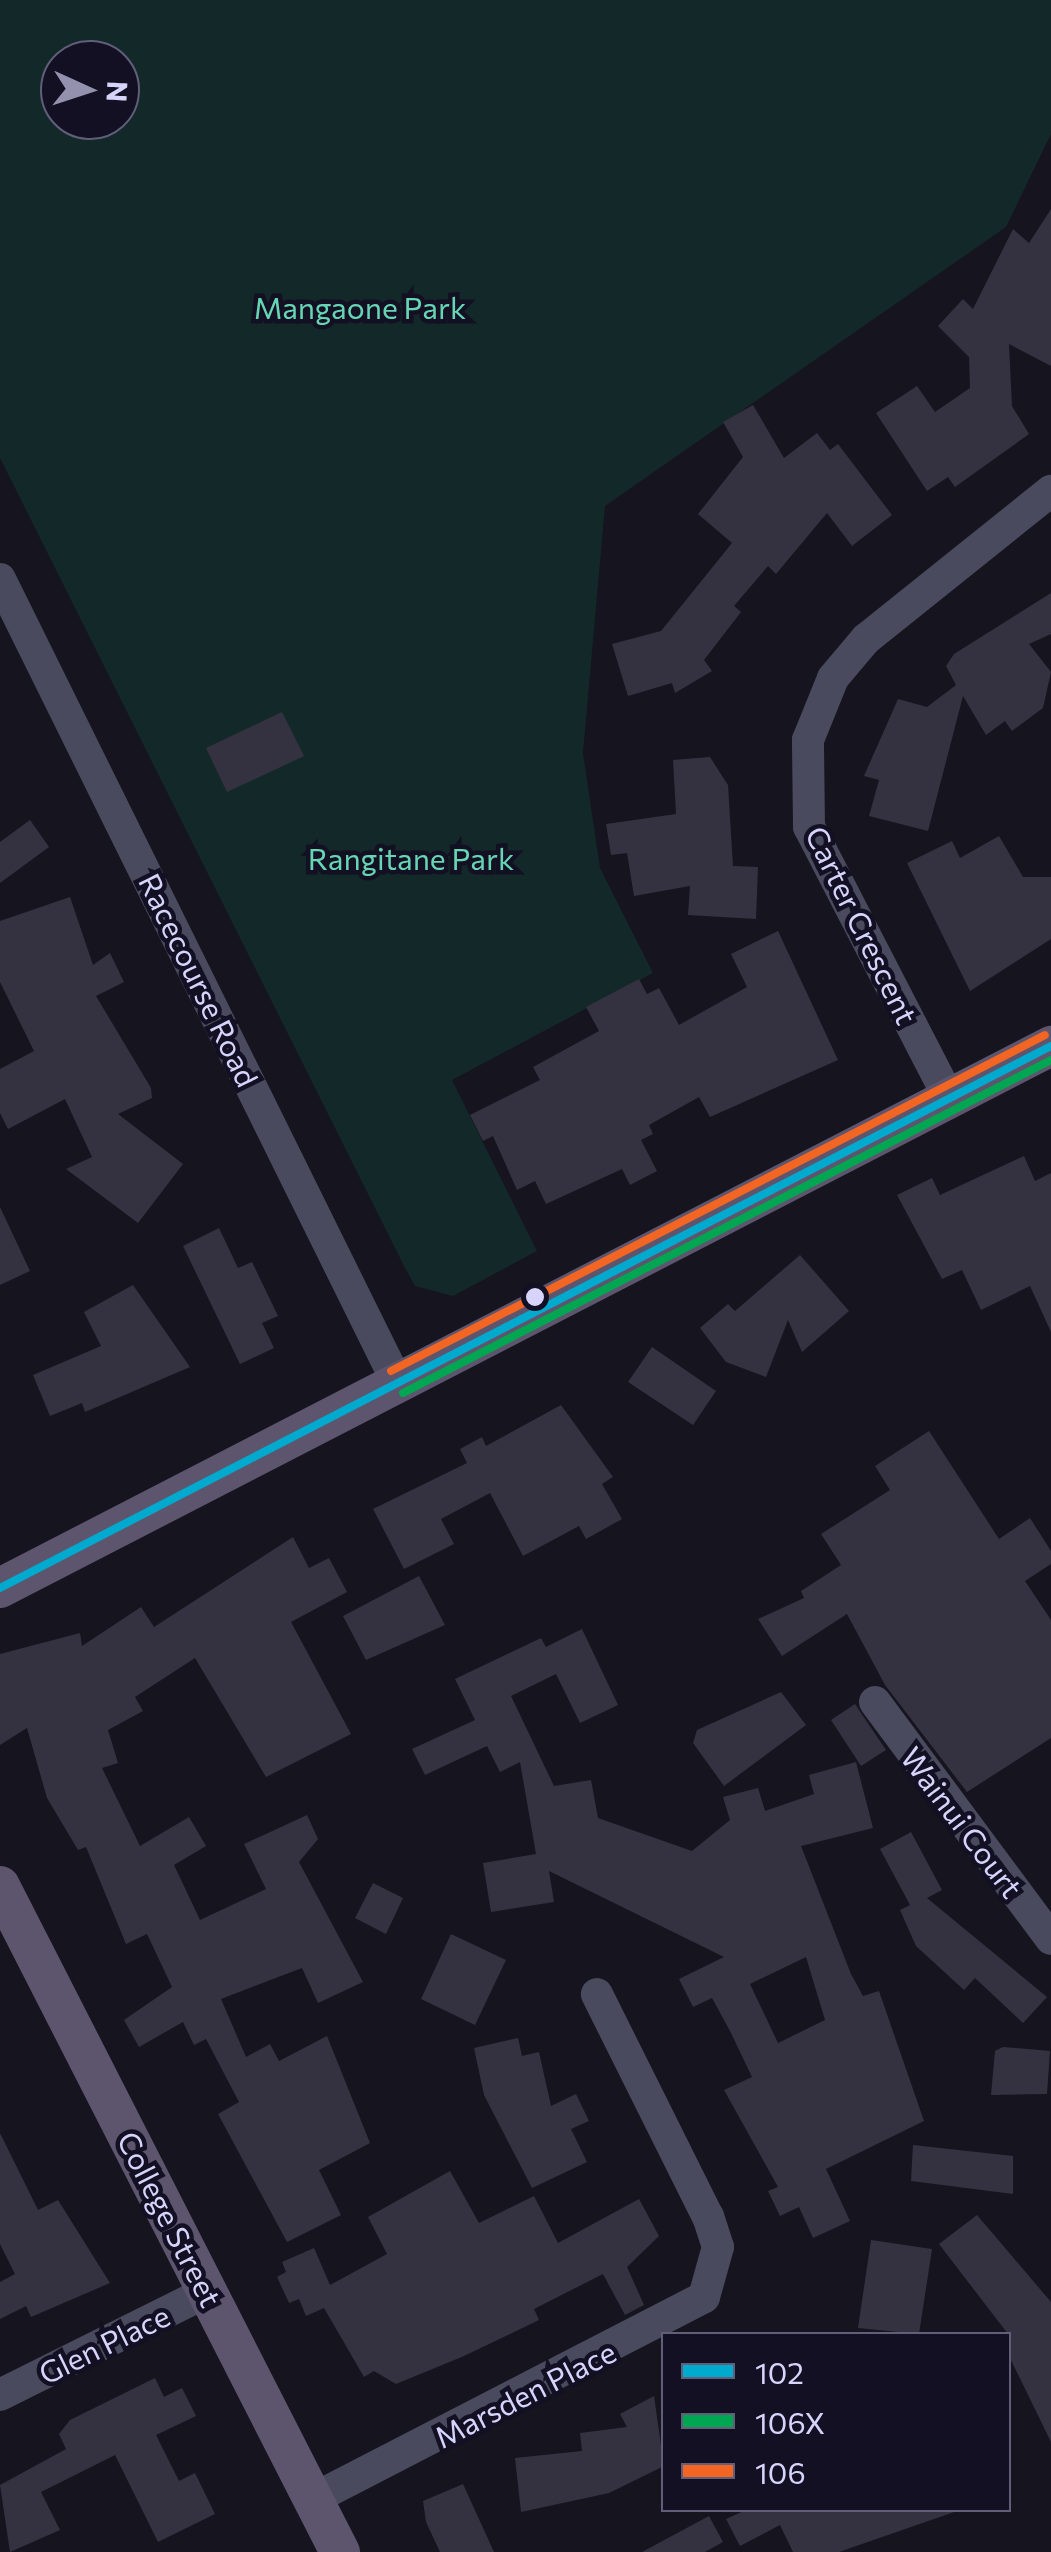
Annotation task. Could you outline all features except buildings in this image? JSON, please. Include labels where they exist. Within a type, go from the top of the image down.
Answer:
[{"type":"main road","points":[[0,1588],[1051,1046]]},
{"type":"main road","name":"College Street","points":[[0,1886],[340,2552]]},
{"type":"street","name":"Carter Crescent","points":[[949,1098],[809,827],[808,740],[833,678],[866,638],[1051,491]]},
{"type":"street","name":"Racecourse Road","points":[[0,579],[397,1382]]},
{"type":"street","name":"Wainui Court","points":[[876,1702],[1051,1939]]},
{"type":"street","name":"Marsden Place","points":[[313,2499],[704,2297],[718,2247],[708,2217],[597,1994]]},
{"type":"street","name":"Glen Place","points":[[0,2395],[207,2292]]},
{"type":"green space","name":"Mangaone Park","points":[[0,0],[1051,0],[1051,134],[1006,227],[605,506],[583,753],[600,868],[653,973],[452,1080],[537,1251],[453,1296],[415,1286],[0,458]]},
{"type":"transit line","name":"106","points":[[391,1371],[1045,1035]]},
{"type":"transit line","name":"102","points":[[0,1588],[1051,1046]]},
{"type":"transit line","name":"106X","points":[[403,1393],[1051,1060]]},
{"type":"park label","name":"Rangitane Park","points":[[411,858]]}]
